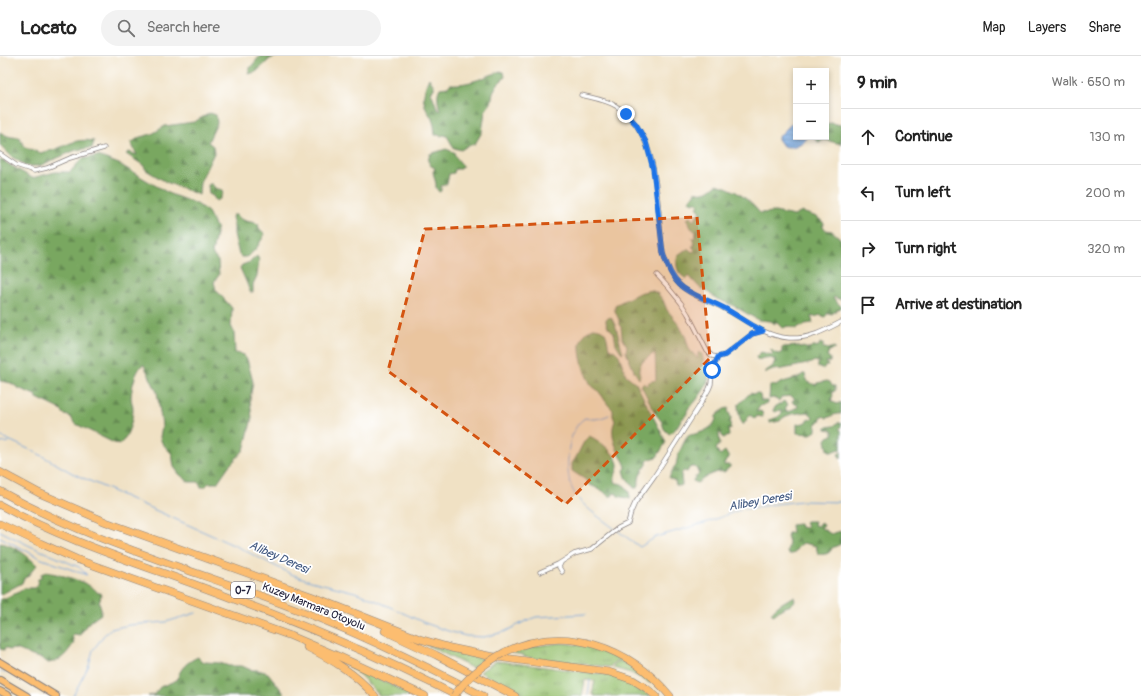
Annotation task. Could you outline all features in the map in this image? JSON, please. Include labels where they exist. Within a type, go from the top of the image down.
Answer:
[{"type":"highway","points":[[0,472],[39,493],[84,513],[435,644],[495,657],[609,672],[633,680],[656,696]]},
{"type":"highway","name":"Kuzey Marmara Otoyolu","points":[[0,491],[71,526],[281,604],[360,636],[405,656],[483,696]]},
{"type":"highway","name":"Kuzey Marmara Otoyolu","points":[[0,504],[47,528],[90,546],[334,638],[394,664],[457,696]]},
{"type":"highway","points":[[0,524],[40,544],[76,559],[310,644],[381,675],[424,696]]},
{"type":"highway","points":[[293,590],[408,642],[515,696]]},
{"type":"highway","points":[[206,607],[304,646],[328,658],[354,675],[375,696]]},
{"type":"highway","points":[[454,696],[464,683],[478,670],[505,652],[531,643],[550,640],[568,640],[593,644],[619,654],[641,667],[670,696]]},
{"type":"highway","points":[[0,662],[56,696]]},
{"type":"highway","points":[[0,680],[27,696]]},
{"type":"highway","points":[[0,691],[9,696]]},
{"type":"street","points":[[581,95],[607,102],[617,107],[636,124],[641,131],[646,142],[653,169],[663,253],[666,265],[676,281],[687,291],[724,308],[763,331],[780,337],[800,338],[812,336],[841,322]]},
{"type":"street","points":[[0,154],[16,165],[34,171],[47,168],[70,158],[104,148]]},
{"type":"street","points":[[656,275],[681,303],[707,351],[712,356],[718,357],[725,355],[752,334],[763,331]]},
{"type":"street","points":[[540,572],[581,551],[592,549],[618,528],[628,523],[635,503],[655,475],[709,389],[712,370],[718,357]]},
{"type":"street","points":[[562,562],[560,567],[562,572]]},
{"type":"highlighted area","points":[[697,217],[710,358],[566,504],[388,371],[425,229]]},
{"type":"green space","points":[[260,56],[278,56],[270,59],[256,72],[248,74],[250,68]]},
{"type":"green space","points":[[500,71],[504,72],[505,77],[497,85],[493,92],[491,103],[485,111],[482,132],[475,144],[467,146],[461,150],[454,148],[447,136],[435,135],[434,126],[424,100],[425,89],[429,78],[434,86],[434,89],[431,92],[439,111],[438,96],[440,88],[448,87],[450,84],[460,84],[474,81]]},
{"type":"green space","points":[[210,113],[216,115],[217,123],[208,142],[213,146],[214,153],[200,182],[199,195],[166,182],[146,170],[143,165],[126,154],[129,152],[137,155],[131,143],[140,137],[152,134],[165,126],[194,122]]},
{"type":"green space","points":[[829,123],[841,125],[841,144],[825,140],[829,140]]},
{"type":"green space","points":[[0,132],[5,135],[19,137],[25,147],[41,153],[51,151],[76,141],[94,141],[92,148],[76,150],[39,166],[24,166],[0,145]]},
{"type":"green space","points":[[446,149],[454,152],[455,156],[463,166],[460,169],[455,169],[454,173],[449,174],[447,184],[441,186],[441,191],[439,192],[436,188],[433,172],[435,168],[431,166],[428,161],[430,154]]},
{"type":"green space","points":[[98,156],[119,164],[170,194],[197,204],[208,212],[217,229],[212,254],[218,261],[219,275],[214,282],[216,290],[232,308],[231,326],[234,332],[235,353],[242,354],[247,359],[253,382],[250,399],[252,418],[244,450],[228,467],[217,483],[209,483],[205,487],[201,487],[199,482],[189,482],[179,474],[174,467],[172,454],[162,443],[160,437],[162,426],[157,392],[144,365],[142,365],[137,372],[134,380],[131,397],[133,414],[131,424],[128,433],[120,444],[114,443],[74,423],[71,417],[65,415],[58,408],[37,398],[35,395],[18,388],[11,383],[0,381],[0,159],[32,178],[55,172],[70,172],[82,159]]},
{"type":"green space","points":[[212,184],[215,188],[222,190],[223,193],[220,199],[216,201],[213,196],[209,194],[208,185]]},
{"type":"green space","points":[[717,184],[741,195],[760,213],[775,212],[794,216],[802,212],[817,217],[824,223],[824,225],[822,225],[826,230],[832,231],[841,239],[841,300],[834,297],[833,298],[841,306],[841,308],[832,314],[828,313],[825,317],[821,315],[814,317],[811,316],[813,323],[805,324],[803,327],[800,326],[796,329],[788,326],[783,328],[777,322],[774,322],[775,324],[771,321],[758,320],[734,306],[717,299],[704,289],[700,288],[689,276],[687,279],[681,275],[677,266],[678,255],[685,250],[693,252],[695,250],[692,246],[695,246],[692,238],[695,238],[696,232],[690,227],[687,219],[690,217],[694,221],[697,215],[699,215],[698,213],[702,213],[697,207],[699,205],[695,201],[694,203],[689,201],[696,191],[705,192]]},
{"type":"green space","points":[[233,215],[236,215],[243,220],[258,224],[259,228],[265,234],[256,249],[247,257],[241,257],[239,255],[234,234]]},
{"type":"green space","points":[[257,256],[259,260],[257,276],[253,284],[253,292],[250,292],[240,268],[242,265],[250,262]]},
{"type":"green space","points":[[651,290],[657,293],[663,300],[667,310],[678,323],[686,338],[689,349],[698,359],[698,353],[700,352],[702,354],[705,369],[709,378],[703,391],[687,411],[686,416],[681,420],[675,430],[669,434],[664,429],[662,422],[655,413],[641,385],[643,383],[647,386],[649,382],[656,380],[655,353],[645,360],[639,367],[639,379],[626,352],[627,346],[622,337],[621,327],[615,311],[615,305],[639,293]]},
{"type":"green space","points":[[611,317],[616,327],[623,353],[616,344],[614,333],[608,327],[606,322],[606,319]]},
{"type":"green space","points":[[593,328],[601,330],[606,334],[609,348],[619,355],[626,375],[636,383],[666,442],[657,457],[647,461],[647,465],[640,474],[639,485],[637,488],[634,488],[626,477],[624,461],[614,441],[613,429],[615,421],[613,410],[590,383],[582,363],[580,344],[585,334]]},
{"type":"green space","points":[[820,343],[824,345],[822,347],[828,349],[834,347],[835,349],[829,351],[827,356],[830,358],[830,362],[826,362],[828,366],[825,366],[824,369],[820,367],[818,368],[818,362],[814,361],[812,363],[773,370],[766,373],[766,371],[773,366],[775,360],[771,358],[763,358],[759,360],[756,357],[761,352],[772,355],[773,353],[770,350],[771,349],[775,353],[779,354],[782,352],[782,348],[784,347],[798,346],[810,349],[812,347],[819,346]]},
{"type":"green space","points":[[805,374],[808,382],[816,385],[817,383],[827,381],[830,382],[832,386],[835,386],[835,391],[832,392],[833,395],[831,401],[837,404],[841,402],[841,414],[826,418],[824,416],[821,418],[816,425],[816,431],[811,434],[797,433],[797,424],[804,423],[813,418],[809,412],[789,415],[782,418],[780,421],[770,423],[770,420],[778,417],[782,413],[780,410],[775,412],[773,411],[778,404],[781,404],[783,401],[788,404],[785,409],[789,412],[797,408],[798,405],[793,403],[792,401],[795,399],[791,396],[781,397],[779,401],[773,398],[769,399],[770,385],[776,386],[783,382],[797,378]]},
{"type":"green space","points":[[750,393],[757,393],[760,395],[761,401],[767,401],[768,403],[760,406],[756,412],[762,412],[763,417],[757,416],[755,419],[750,415],[743,425],[739,415],[738,405]]},
{"type":"green space","points":[[729,408],[728,411],[731,417],[731,429],[730,430],[728,428],[729,436],[723,438],[721,433],[719,434],[720,444],[716,449],[720,455],[725,451],[729,458],[724,465],[730,465],[730,467],[724,472],[713,473],[697,483],[693,480],[699,473],[695,467],[690,467],[687,472],[684,471],[681,474],[682,485],[676,485],[675,481],[669,478],[676,465],[678,455],[685,440],[689,435],[707,430],[714,424],[716,416],[724,409]]},
{"type":"green space","points":[[837,423],[841,423],[841,427],[839,429],[841,430],[841,451],[840,449],[832,452],[828,450],[826,440],[828,437],[833,435],[833,431],[826,429],[826,427],[834,426]]},
{"type":"green space","points":[[589,436],[611,451],[617,460],[618,469],[615,476],[616,483],[622,484],[627,488],[630,499],[618,496],[616,493],[612,496],[608,496],[603,491],[588,484],[586,480],[572,471],[572,463]]},
{"type":"green space","points":[[841,451],[841,459],[838,454]]},
{"type":"green space","points":[[806,521],[815,521],[814,525],[818,526],[819,523],[823,524],[824,526],[820,527],[831,534],[841,531],[841,538],[839,539],[841,540],[841,544],[832,548],[829,553],[818,554],[816,546],[803,543],[793,554],[788,554],[789,542],[787,536],[788,533],[792,533],[791,525],[799,524],[800,527],[805,528],[807,526]]},
{"type":"green space","points":[[0,543],[20,551],[37,565],[27,577],[24,578],[22,583],[0,595]]},
{"type":"green space","points":[[46,572],[89,585],[100,593],[101,596],[99,602],[101,614],[87,624],[80,635],[72,635],[74,643],[60,659],[48,663],[42,658],[21,651],[13,649],[9,650],[7,648],[4,650],[0,649],[0,600],[19,592],[24,588],[35,588],[37,586],[38,579],[41,578],[41,574]]},
{"type":"green space","points":[[794,597],[795,601],[791,605],[781,609],[773,615],[771,613],[775,608]]},
{"type":"green space","points":[[561,643],[589,646],[624,660],[616,661],[610,667],[524,657],[524,655],[512,653],[528,647]]},
{"type":"green space","points":[[425,644],[484,659],[472,668]]},
{"type":"green space","points":[[198,657],[201,661],[205,662],[220,663],[229,666],[242,666],[251,670],[258,670],[268,673],[283,692],[284,696],[148,696],[154,695],[160,687],[177,680],[184,666]]},
{"type":"green space","points":[[496,661],[610,675],[632,683],[651,696],[594,696],[595,694],[592,694],[595,681],[585,680],[582,696],[526,696],[480,672]]},
{"type":"green space","points":[[619,661],[628,663],[652,681],[650,683],[631,673],[613,668],[614,664]]},
{"type":"green space","points":[[346,664],[415,696],[380,696],[360,675]]},
{"type":"water","points":[[793,122],[793,140],[804,140],[796,146],[786,147],[783,146],[778,137]]},
{"type":"waterway","points":[[609,415],[597,419],[585,418],[579,423],[574,430],[571,439],[568,463],[571,487],[576,496],[592,512],[615,529]]},
{"type":"waterway","name":"Alibey Deresi","points":[[0,436],[37,453],[72,473],[240,548],[291,574],[311,581],[355,592],[425,623],[448,631],[466,636],[484,637],[504,632],[536,617],[586,614]]},
{"type":"waterway","points":[[0,443],[9,442]]},
{"type":"waterway","name":"Alibey Deresi","points":[[618,531],[640,547],[656,537],[708,522],[739,510],[802,501],[841,502]]},
{"type":"waterway","points":[[0,531],[30,546],[79,567],[87,575],[42,559],[0,537]]},
{"type":"waterway","points":[[73,696],[89,665],[93,650],[104,635],[111,629],[129,625],[166,622],[196,613]]},
{"type":"waterway","points":[[0,671],[5,673]]},
{"type":"waterway","name":"Alibey Deresi","points":[[588,696],[590,680]]},
{"type":"route","points":[[626,114],[641,131],[646,142],[653,169],[660,217],[663,253],[666,265],[671,274],[687,291],[724,308],[763,331],[752,334],[725,355],[718,357],[712,370]]}]
